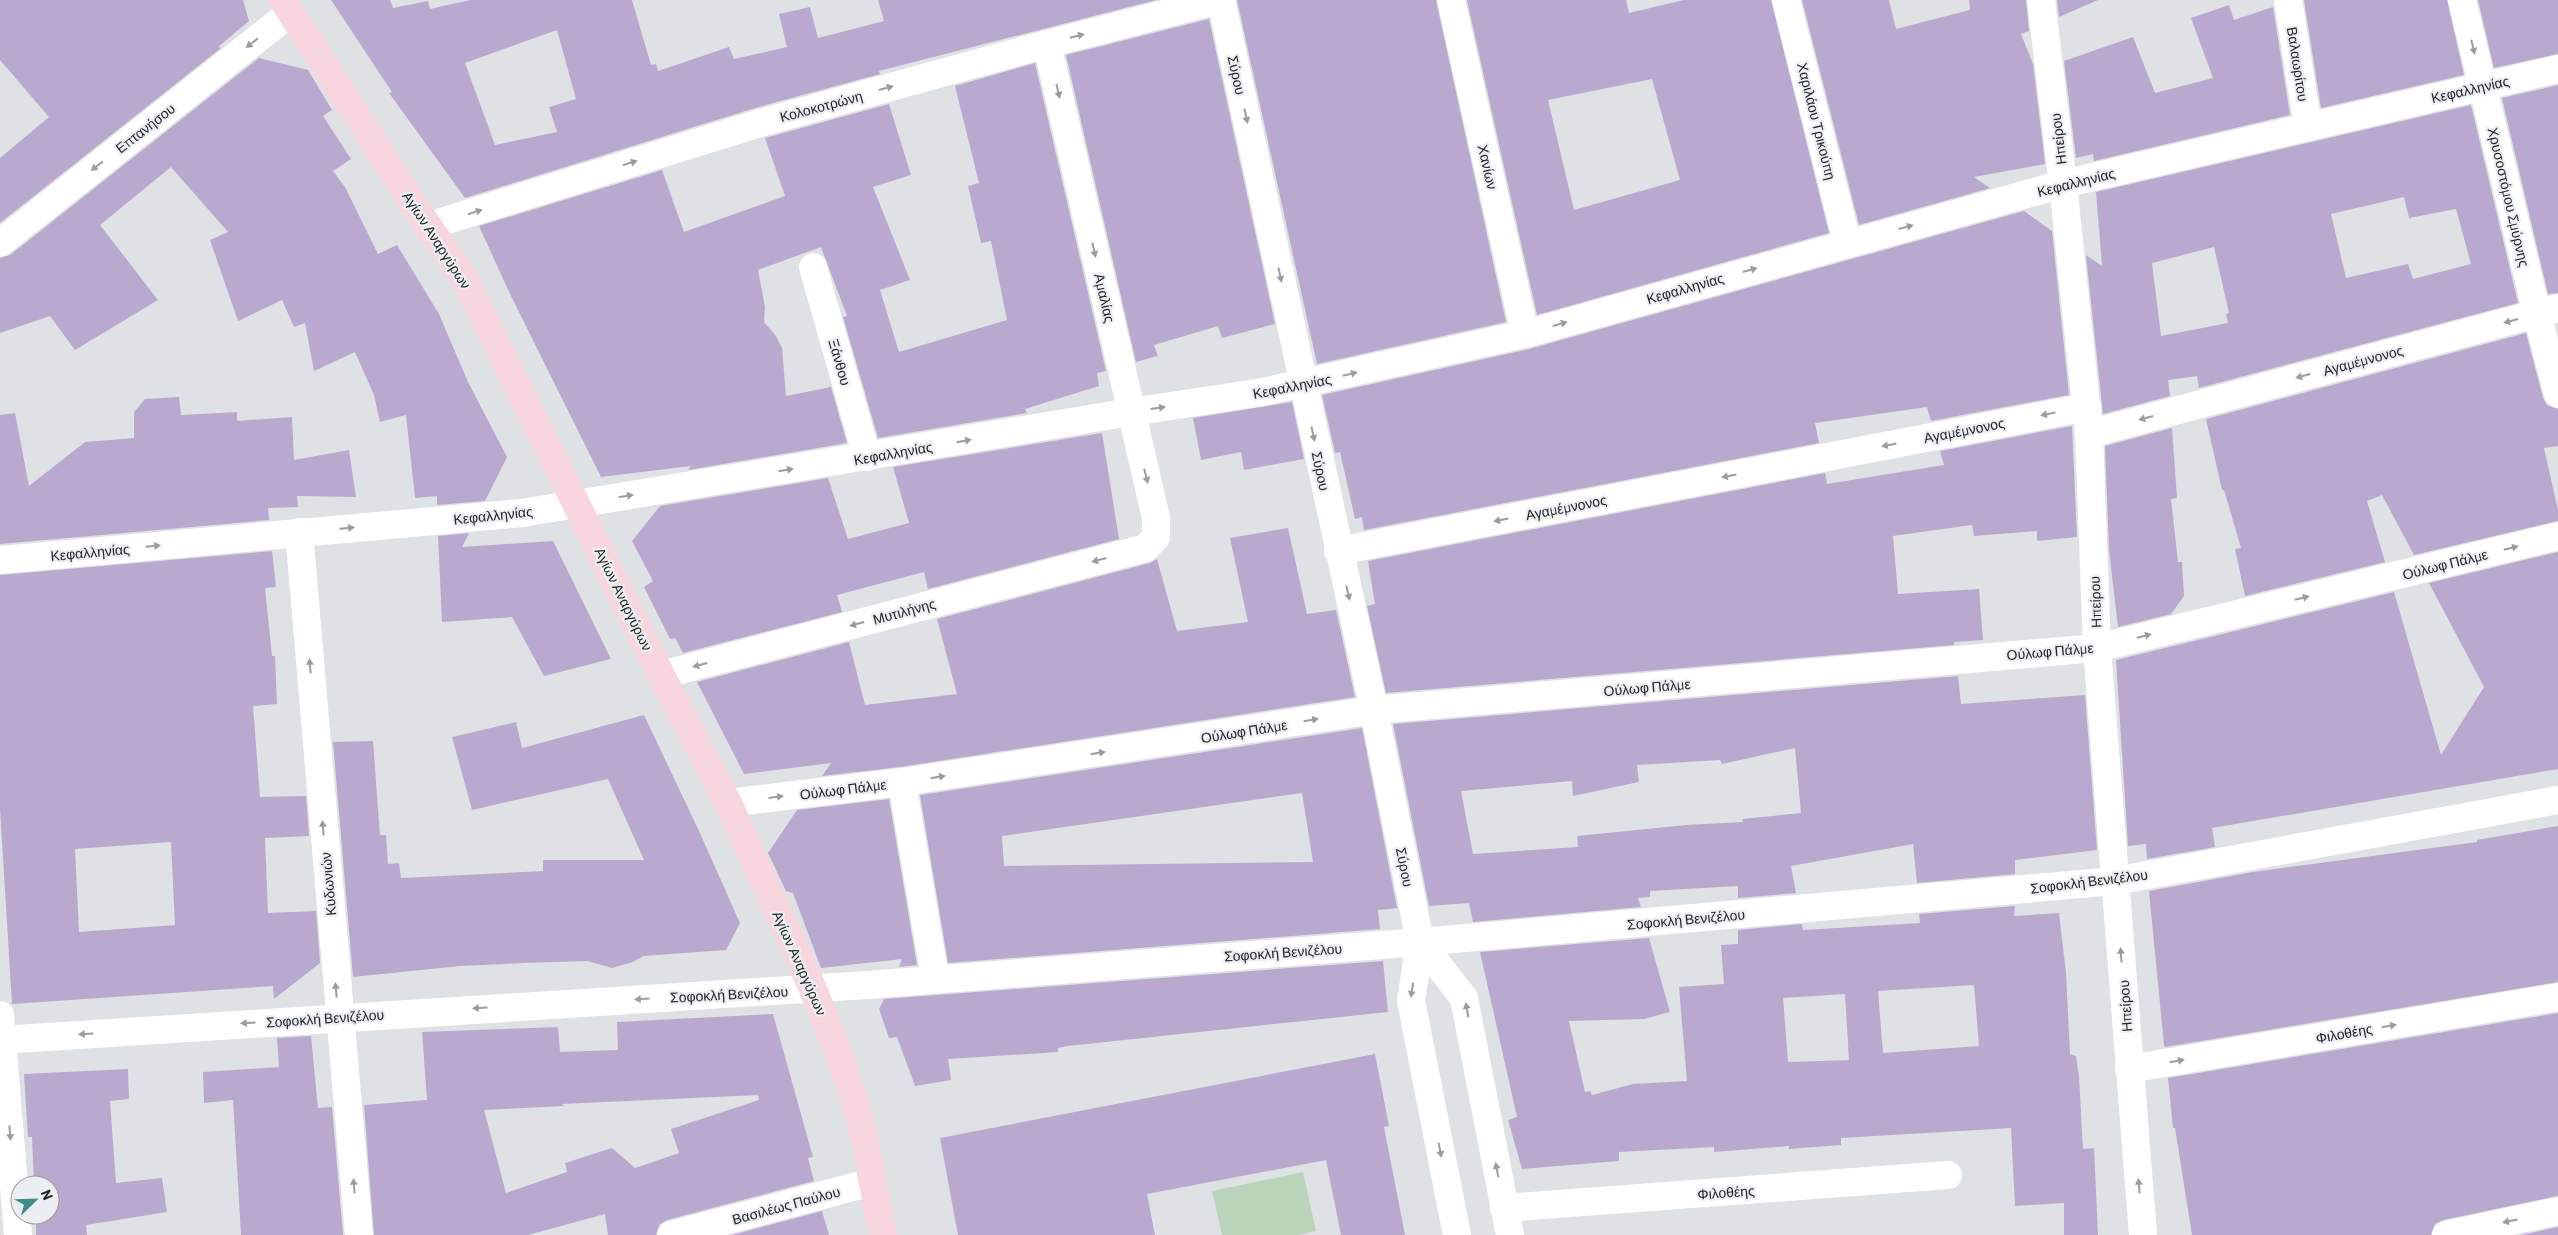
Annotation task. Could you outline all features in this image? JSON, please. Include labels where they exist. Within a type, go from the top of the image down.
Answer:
[{"type":"main road","name":"Αγίων Αναργύρων","points":[[286,6],[428,226],[464,278],[578,504],[661,675],[728,803],[813,988],[842,1062],[861,1122],[883,1235]]},
{"type":"street","name":"Κολοκοτρώνη","points":[[428,226],[760,122],[1047,44],[1220,0]]},
{"type":"street","name":"Σύρου","points":[[1220,0],[1374,710],[1420,942],[1410,1001],[1457,1235]]},
{"type":"street","name":"Χανίων","points":[[1451,0],[1525,334]]},
{"type":"street","name":"Χαριλάου Τρικούπη","points":[[1786,0],[1847,242]]},
{"type":"street","name":"Ηπείρου","points":[[2041,0],[2064,184],[2089,434],[2096,648],[2143,1235]]},
{"type":"street","name":"Βαλαωρίτου","points":[[2288,0],[2308,127]]},
{"type":"street","name":"Χρυσοστόμου Σμύρνης","points":[[2462,0],[2482,86],[2547,311],[2558,394]]},
{"type":"street","name":"Επτανήσου","points":[[0,243],[286,6]]},
{"type":"street","name":"Αμαλίας","points":[[1047,44],[1156,518],[1156,537],[1146,548]]},
{"type":"street","name":"Κεφαλληνίας","points":[[0,560],[522,513],[1303,384],[1525,334],[1847,242],[2064,184],[2558,69]]},
{"type":"street","name":"Ξάνθου","points":[[813,267],[867,457]]},
{"type":"street","name":"Αγαμέμνονος","points":[[1338,551],[2087,407],[2089,434],[2547,311]]},
{"type":"street","name":"Κυδωνιών","points":[[299,532],[359,1235]]},
{"type":"street","name":"Ούλωφ Πάλμε","points":[[728,803],[902,782],[1374,710],[2096,648],[2558,536]]},
{"type":"street","name":"Μυτιλήνης","points":[[661,675],[1146,548]]},
{"type":"street","points":[[902,782],[935,978]]},
{"type":"street","name":"Σοφοκλή Βενιζέλου","points":[[1,1031],[339,1017],[813,988],[1420,942],[2115,881],[2558,800]]},
{"type":"street","name":"Σύρου","points":[[1420,942],[1464,998],[1510,1235]]},
{"type":"street","name":"Φιλοθέης","points":[[2129,1069],[2558,997]]},
{"type":"street","points":[[1,1031],[18,1235]]},
{"type":"street","name":"Φιλοθέης","points":[[1504,1208],[1948,1175]]},
{"type":"street","name":"Βασιλέως Παύλου","points":[[671,1235],[872,1182]]},
{"type":"street","points":[[2446,1235],[2558,1211]]},
{"type":"green space","points":[[1303,1172],[1316,1231],[1299,1235],[1222,1235],[1212,1191]]},
{"type":"building","points":[[0,0],[243,0],[249,21],[218,47],[221,48],[0,223],[0,158],[49,117],[0,60]]},
{"type":"building","points":[[331,0],[390,0],[393,8],[428,1],[430,9],[470,0],[632,0],[651,65],[656,64],[658,71],[729,47],[734,59],[787,47],[779,14],[810,7],[818,38],[884,21],[878,0],[1156,0],[879,71],[880,74],[755,108],[465,198],[389,93],[392,92]],"holes":[[[557,30],[576,99],[549,107],[557,132],[495,145],[465,63]]]},
{"type":"building","points":[[1237,0],[1436,0],[1506,322],[1317,364]]},
{"type":"building","points":[[1467,0],[1626,0],[1629,13],[1684,0],[1771,0],[1829,233],[1537,315]],"holes":[[[1652,79],[1680,180],[1574,210],[1548,100]]]},
{"type":"building","points":[[1802,0],[1889,0],[1896,29],[1970,10],[1969,0],[2026,0],[2029,31],[2021,34],[2033,64],[2045,164],[1974,177],[1990,188],[1859,225]]},
{"type":"building","points":[[2057,0],[2098,0],[2059,17]]},
{"type":"building","points":[[2304,0],[2447,0],[2464,75],[2321,108]]},
{"type":"building","points":[[2478,0],[2558,0],[2558,54],[2494,68]]},
{"type":"building","points":[[2229,5],[2234,20],[2273,7],[2290,115],[2094,161],[2093,154],[2076,158],[2064,61],[2133,37],[2155,93],[2213,78],[2191,18]]},
{"type":"building","points":[[1209,19],[1275,324],[1222,338],[1218,326],[1154,345],[1158,356],[1136,362],[1066,55]]},
{"type":"building","points":[[259,58],[308,70],[332,110],[323,116],[351,159],[333,171],[345,187],[378,254],[397,245],[439,314],[468,382],[507,457],[485,501],[437,505],[437,496],[415,498],[406,415],[380,422],[374,395],[355,352],[314,371],[305,323],[294,327],[282,300],[238,321],[210,240],[228,232],[171,167],[100,225],[158,300],[75,350],[50,316],[0,333],[0,258],[10,255]]},
{"type":"building","points":[[1035,63],[1106,371],[1097,373],[1099,386],[1025,409],[1027,413],[878,438],[843,317],[847,316],[821,247],[758,270],[765,307],[764,322],[776,336],[782,348],[786,396],[831,387],[847,443],[688,470],[691,466],[601,477],[510,294],[479,226],[662,170],[684,232],[785,196],[765,138],[889,104],[911,175],[873,187],[910,280],[880,290],[899,352],[1007,320],[991,241],[981,243],[968,186],[979,183],[955,86]]},
{"type":"building","points":[[2558,85],[2558,293],[2548,294],[2502,98]]},
{"type":"building","points":[[2471,105],[2518,303],[2199,388],[2197,376],[2168,380],[2170,396],[2103,414],[2086,255],[2102,266],[2096,192]],"holes":[[[2404,197],[2409,218],[2456,209],[2471,264],[2413,279],[2408,264],[2346,278],[2331,214]],[[2214,247],[2229,313],[2226,314],[2228,323],[2161,336],[2152,263]]]},
{"type":"building","points":[[2024,211],[2052,231],[2069,395],[1931,421],[1927,407],[1815,423],[1819,443],[1364,530],[1362,517],[1355,519],[1340,452],[1335,453],[1322,395],[1529,349]]},
{"type":"building","points":[[2526,333],[2543,398],[2547,405],[2558,409],[2558,446],[2544,448],[2558,510],[2558,521],[2414,555],[2382,495],[2367,501],[2385,562],[2245,596],[2235,549],[2241,548],[2224,490],[2222,490],[2206,419]]},
{"type":"building","points":[[179,397],[181,415],[237,412],[237,421],[292,417],[294,460],[349,450],[356,497],[297,496],[298,507],[268,508],[269,520],[0,544],[0,415],[15,413],[29,486],[85,442],[134,438],[134,412],[145,399]]},
{"type":"building","points":[[1292,402],[1304,459],[1244,470],[1241,452],[1201,460],[1193,418]]},
{"type":"building","points":[[2072,426],[2077,537],[2037,541],[2037,531],[1974,536],[1972,525],[1893,536],[1898,594],[1979,589],[1983,640],[1954,642],[1954,645],[1386,693],[1367,606],[1375,604],[1368,561],[1825,473],[1827,484],[1944,465],[1940,451]]},
{"type":"building","points":[[2172,428],[2177,498],[2171,499],[2178,562],[2182,562],[2184,596],[2171,614],[2118,627],[2109,550],[2105,446]]},
{"type":"building","points":[[1102,433],[1119,539],[928,589],[924,572],[837,595],[842,612],[683,653],[675,638],[670,639],[644,587],[653,581],[632,541],[660,506],[828,478],[848,539],[909,523],[893,467]]},
{"type":"building","points":[[1288,528],[1307,614],[1336,610],[1355,697],[900,767],[822,776],[831,763],[744,774],[697,682],[849,642],[865,705],[957,694],[937,619],[1150,563],[1157,559],[1177,631],[1248,622],[1230,538]]},
{"type":"building","points":[[469,533],[462,547],[553,541],[611,659],[544,676],[512,617],[442,622],[438,536]]},
{"type":"building","points":[[272,551],[276,587],[265,588],[272,656],[275,656],[277,704],[253,706],[260,797],[306,796],[309,836],[265,838],[268,913],[316,911],[320,963],[274,999],[273,986],[12,1004],[0,809],[0,575]],"holes":[[[171,842],[175,925],[79,932],[75,849]]]},
{"type":"building","points":[[2558,552],[2558,769],[2212,828],[2215,847],[2147,859],[2146,844],[2128,846],[2116,660],[2394,592],[2441,755],[2484,687],[2429,583]]},
{"type":"building","points":[[1958,676],[1961,704],[2085,695],[2097,850],[2015,860],[2015,874],[1917,883],[1913,844],[1791,866],[1796,893],[1738,898],[1738,886],[1650,891],[1650,897],[1638,898],[1641,907],[1473,922],[1469,903],[1429,906],[1393,724]],"holes":[[[1795,748],[1801,813],[1742,819],[1743,822],[1686,825],[1577,836],[1578,847],[1473,854],[1461,791],[1572,781],[1573,796],[1639,782],[1637,765],[1720,760],[1722,764]]]},
{"type":"building","points":[[644,715],[740,923],[726,950],[643,956],[633,962],[612,968],[587,961],[525,963],[460,966],[353,977],[333,742],[373,741],[380,835],[386,835],[388,864],[399,863],[401,878],[543,871],[543,860],[644,860],[608,779],[472,810],[452,737],[516,722],[522,748]]},
{"type":"building","points":[[1362,728],[1397,908],[1378,910],[1380,929],[948,963],[920,795]],"holes":[[[1302,793],[1313,862],[1004,866],[1002,836]]]},
{"type":"building","points":[[889,799],[917,965],[899,967],[902,959],[821,968],[793,893],[786,891],[768,853],[797,810]]},
{"type":"building","points":[[2558,826],[2558,982],[2165,1047],[2149,891],[2253,872],[2477,842],[2477,840]]},
{"type":"building","points":[[2015,906],[2014,916],[2059,913],[2066,973],[2070,1054],[2076,1056],[2079,1076],[2083,1149],[2094,1148],[2098,1235],[2064,1235],[2064,1203],[2015,1206],[2011,1128],[1841,1138],[1841,1145],[1789,1149],[1789,1146],[1714,1152],[1714,1147],[1619,1152],[1619,1161],[1522,1169],[1508,1120],[1517,1117],[1480,952],[1649,938],[1670,1012],[1644,1019],[1569,1021],[1585,1092],[1590,1091],[1592,1095],[1633,1084],[1687,1081],[1679,987],[1724,984],[1721,945],[1738,944],[1738,930],[1802,924],[1803,930],[1920,923],[1919,914]],"holes":[[[1974,985],[1979,1046],[1883,1053],[1878,991]],[[1845,994],[1849,1060],[1788,1062],[1783,998]]]},
{"type":"building","points":[[1383,961],[1388,1012],[1068,1046],[1058,1048],[1058,1052],[948,1059],[951,1080],[915,1086],[897,1037],[889,1038],[879,1009],[884,999]]},
{"type":"building","points":[[2558,1013],[2558,1196],[2443,1220],[2435,1224],[2431,1235],[2192,1235],[2175,1128],[2173,1128],[2168,1078]]},
{"type":"building","points":[[773,1014],[813,1157],[808,1158],[814,1181],[667,1220],[660,1224],[656,1235],[608,1235],[605,1214],[528,1235],[374,1235],[364,1105],[427,1100],[422,1032],[558,1027],[560,1052],[618,1050],[617,1022]],"holes":[[[758,1095],[759,1100],[671,1129],[679,1153],[635,1168],[612,1148],[565,1163],[567,1172],[506,1193],[484,1110],[564,1106],[562,1104]]]},
{"type":"building","points":[[311,1036],[318,1108],[332,1107],[343,1235],[241,1235],[233,1100],[204,1103],[203,1072],[279,1067],[277,1038]]},
{"type":"building","points":[[1375,1054],[1389,1126],[1384,1127],[1405,1235],[1341,1235],[1326,1160],[1147,1194],[1155,1235],[958,1235],[940,1138]]},
{"type":"building","points":[[128,1069],[129,1099],[110,1101],[116,1183],[162,1178],[167,1212],[86,1225],[87,1235],[36,1235],[36,1225],[60,1225],[60,1175],[34,1175],[32,1137],[28,1137],[24,1074]]},
{"type":"building","points":[[822,1211],[829,1235],[732,1235]]},
{"type":"building","points":[[2558,1227],[2558,1235],[2521,1235]]}]
